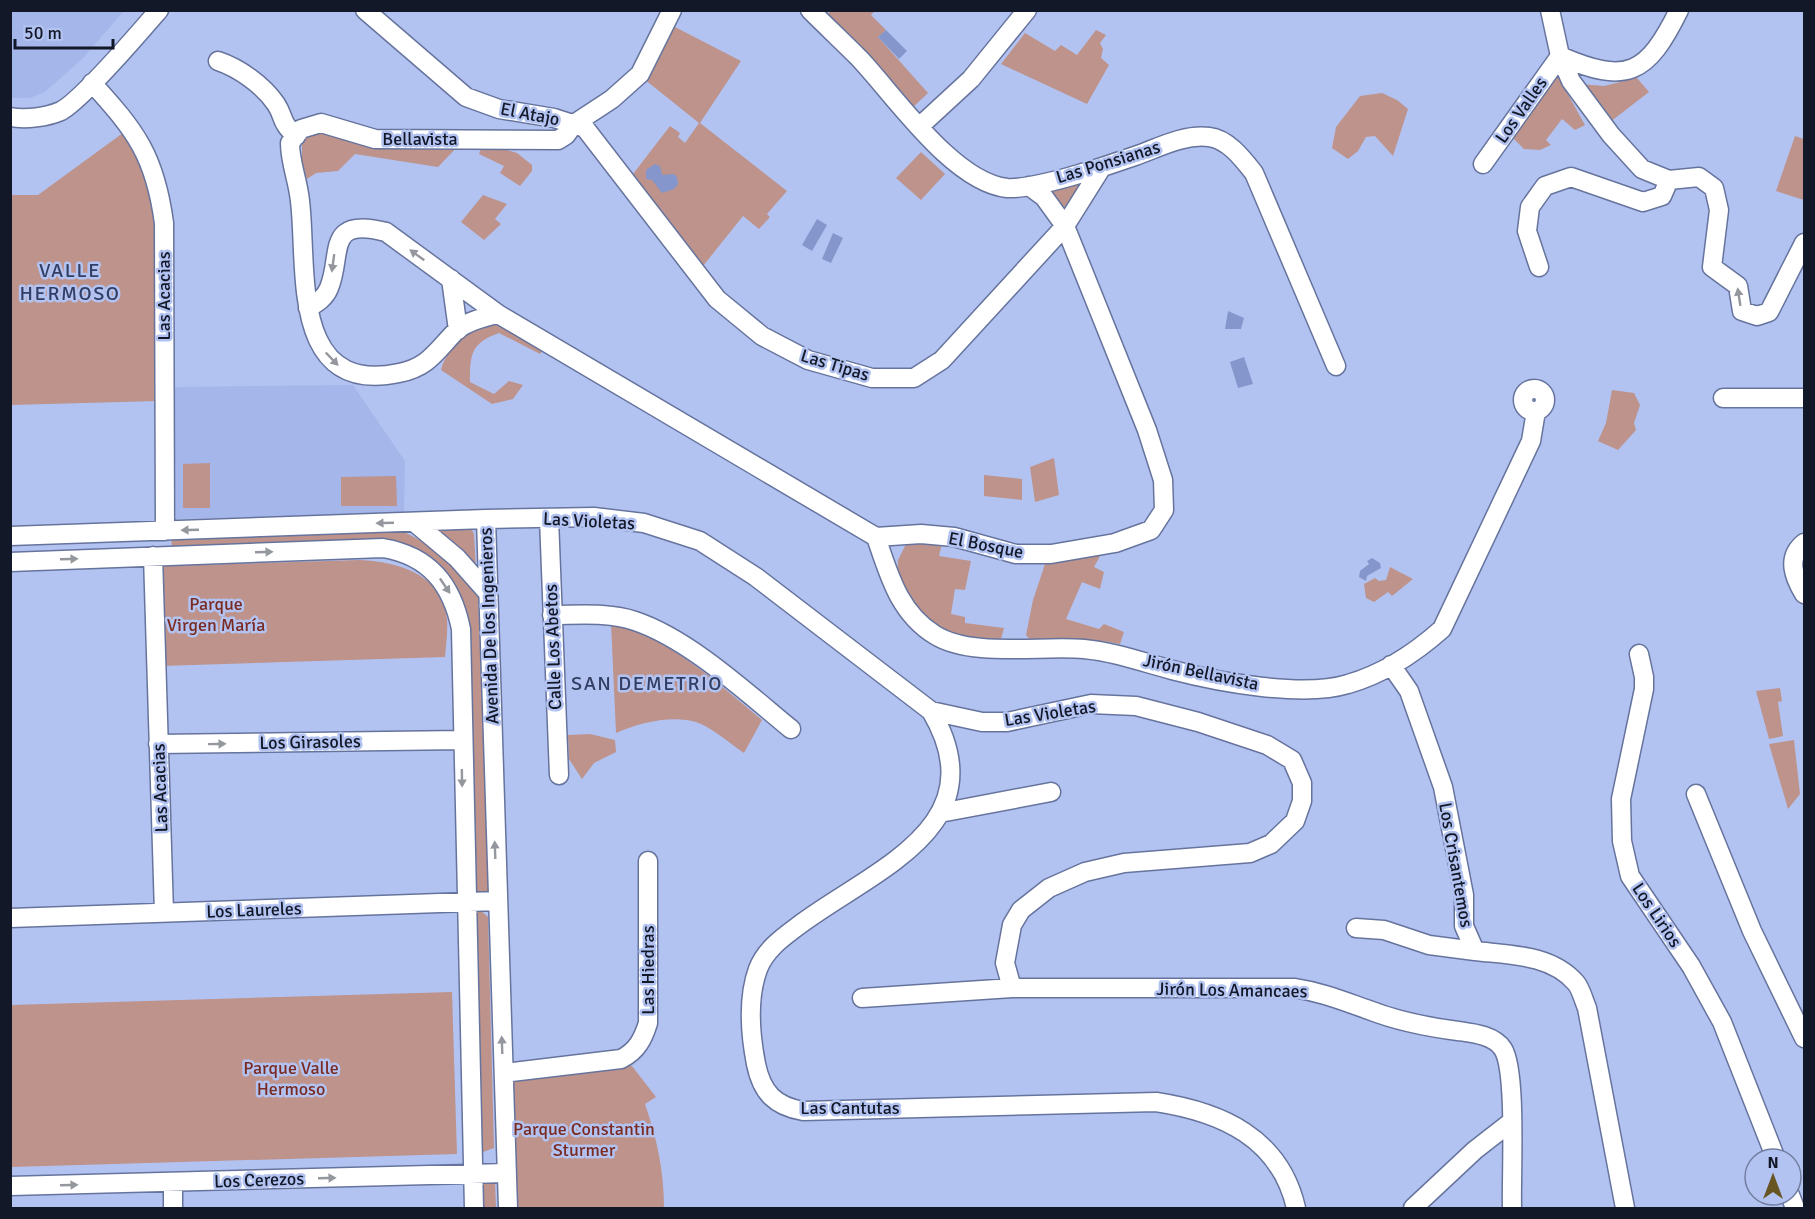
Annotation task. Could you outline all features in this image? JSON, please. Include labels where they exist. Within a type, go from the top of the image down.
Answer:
[{"type":"street","points":[[10,117],[41,117],[62,110],[92,83],[159,10]]},
{"type":"street","name":"El Atajo","points":[[365,10],[466,97],[500,109],[554,118],[574,124],[612,99],[640,74],[672,10]]},
{"type":"street","name":"Las Ponsianas","points":[[810,10],[858,58],[950,159],[975,177],[1006,188],[1029,186],[1102,167],[1177,140],[1210,137],[1239,153],[1254,173],[1336,366]]},
{"type":"street","points":[[920,126],[971,79],[1027,10]]},
{"type":"street","points":[[1550,10],[1560,56],[1571,81],[1611,135],[1642,169],[1669,180],[1699,177],[1714,188],[1719,210],[1712,267],[1738,286],[1742,311],[1757,316],[1769,312],[1804,243]]},
{"type":"street","points":[[1560,56],[1587,68],[1611,74],[1631,70],[1652,57],[1679,10]]},
{"type":"street","name":"Los Valles","points":[[1483,164],[1560,56]]},
{"type":"street","points":[[218,61],[238,68],[276,104],[284,126],[296,136],[290,142],[290,163],[300,199],[308,308],[313,332],[328,357],[355,375],[399,373],[434,358],[458,330],[478,319],[498,314]]},
{"type":"street","name":"Las Acacias","points":[[92,83],[123,118],[140,143],[159,186],[164,223],[165,531]]},
{"type":"street","name":"Bellavista","points":[[296,136],[301,129],[321,123],[375,139],[420,137],[540,141],[558,140],[566,135],[574,124]]},
{"type":"street","name":"Las Tipas","points":[[574,124],[585,128],[600,144],[717,299],[762,336],[808,360],[872,378],[914,378],[942,360],[1065,226],[1102,167]]},
{"type":"street","points":[[1539,267],[1527,231],[1530,207],[1545,186],[1571,177],[1643,202],[1662,196],[1669,180]]},
{"type":"street","name":"El Bosque","points":[[876,537],[921,534],[954,537],[1016,554],[1052,554],[1115,543],[1152,530],[1164,510],[1163,480],[1147,430],[1065,226],[1044,198],[1029,186]]},
{"type":"street","points":[[308,308],[326,294],[330,286],[336,248],[353,230],[367,227],[386,232],[498,314],[876,537]]},
{"type":"street","points":[[451,279],[458,330]]},
{"type":"street","points":[[1723,398],[1804,398]]},
{"type":"street","name":"Jirón Bellavista","points":[[876,537],[895,591],[915,621],[938,637],[972,646],[1113,652],[1173,670],[1237,684],[1297,689],[1347,685],[1417,651],[1442,629],[1531,441],[1536,411]]},
{"type":"street","name":"Las Violetas","points":[[486,519],[594,517],[644,523],[700,541],[756,577],[931,711],[982,722],[1007,722],[1091,704],[1136,706],[1198,722],[1267,745],[1292,760],[1302,783],[1302,801],[1295,821],[1286,833],[1271,844],[1250,853],[1124,863],[1084,872],[1048,888],[1021,910],[1012,925],[1005,963],[1012,988]]},
{"type":"street","name":"Calle Los Abetos","points":[[549,518],[559,775]]},
{"type":"street","name":"Avenida De los Ingenieros","points":[[10,536],[486,519],[508,1209]]},
{"type":"street","points":[[414,522],[457,558],[488,593]]},
{"type":"street","points":[[1804,543],[1797,550],[1793,562],[1795,574],[1804,594]]},
{"type":"street","name":"Avenida De los Ingenieros","points":[[10,562],[383,548],[401,551],[436,573],[456,604],[460,629],[474,1209]]},
{"type":"street","name":"Las Acacias","points":[[153,556],[164,913]]},
{"type":"street","points":[[552,615],[609,615],[634,620],[660,631],[727,676],[791,729]]},
{"type":"street","name":"Los Lirios","points":[[1639,654],[1644,689],[1622,799],[1622,841],[1630,876],[1691,966],[1722,1022],[1771,1147]]},
{"type":"street","name":"Los Crisantemos","points":[[1391,665],[1409,691],[1443,787],[1464,895],[1464,926],[1475,951],[1519,956],[1550,963],[1576,983],[1587,1008],[1625,1209]]},
{"type":"street","name":"Las Cantutas","points":[[931,711],[945,735],[951,764],[949,794],[940,813],[914,847],[834,899],[776,942],[759,968],[752,997],[752,1038],[759,1075],[770,1094],[782,1107],[803,1111],[1156,1102],[1192,1108],[1223,1119],[1254,1138],[1282,1167],[1296,1209]]},
{"type":"street","name":"Los Girasoles","points":[[158,744],[462,740]]},
{"type":"street","points":[[940,813],[1051,792]]},
{"type":"street","points":[[1696,794],[1752,931],[1804,1038]]},
{"type":"street","name":"Las Hiedras","points":[[504,1073],[621,1059],[635,1050],[648,1023],[648,861]]},
{"type":"street","name":"Los Laureles","points":[[10,918],[497,902]]},
{"type":"street","points":[[1356,928],[1384,930],[1430,945],[1475,951]]},
{"type":"street","name":"Jirón Los Amancaes","points":[[862,998],[1012,988],[1294,988],[1320,992],[1369,1011],[1428,1028],[1485,1036],[1503,1049],[1513,1094],[1512,1209]]},
{"type":"street","points":[[1413,1209],[1475,1149],[1511,1122]]},
{"type":"street","name":"Los Cerezos","points":[[10,1186],[507,1173]]},
{"type":"street","points":[[173,1182],[173,1209]]},
{"type":"shaded area","points":[[11,10],[124,11],[82,59],[45,92],[30,98],[11,98]]},
{"type":"shaded area","points":[[886,30],[907,51],[899,59],[878,37]]},
{"type":"shaded area","points":[[655,164],[660,166],[662,175],[674,174],[677,177],[678,184],[674,189],[662,193],[652,180],[646,179],[646,170]]},
{"type":"shaded area","points":[[817,219],[827,225],[812,251],[802,245]]},
{"type":"shaded area","points":[[833,233],[843,238],[831,263],[822,259]]},
{"type":"shaded area","points":[[1228,311],[1244,318],[1241,329],[1225,329]]},
{"type":"shaded area","points":[[1244,357],[1253,384],[1238,388],[1230,362]]},
{"type":"shaded area","points":[[353,385],[405,461],[404,514],[176,519],[174,387]]},
{"type":"shaded area","points":[[1372,558],[1380,563],[1381,568],[1367,576],[1366,581],[1359,577],[1360,571],[1369,564],[1367,561]]},
{"type":"green space","points":[[831,11],[875,11],[871,15],[886,30],[878,37],[928,93],[911,109],[823,19]]},
{"type":"green space","points":[[675,27],[741,61],[700,123],[787,191],[767,214],[770,217],[759,229],[743,216],[703,266],[633,174],[670,126],[680,133],[678,137],[685,143],[699,123],[644,79]]},
{"type":"green space","points":[[1096,30],[1106,35],[1100,43],[1103,49],[1101,58],[1109,65],[1087,104],[1001,64],[1025,33],[1055,51],[1061,45],[1077,55]]},
{"type":"green space","points":[[1556,73],[1585,125],[1575,130],[1562,119],[1546,140],[1551,145],[1540,150],[1524,149],[1513,138]]},
{"type":"green space","points":[[1637,78],[1649,92],[1610,122],[1580,84],[1604,86]]},
{"type":"green space","points":[[1382,93],[1397,100],[1408,109],[1393,156],[1375,136],[1366,137],[1358,151],[1348,159],[1332,148],[1336,127],[1360,96]]},
{"type":"green space","points":[[127,130],[139,146],[162,245],[158,401],[11,405],[10,195],[38,195]]},
{"type":"green space","points":[[320,132],[459,145],[438,167],[355,154],[338,171],[316,173],[307,179],[302,162],[302,140]]},
{"type":"green space","points":[[1795,136],[1804,139],[1804,200],[1776,191]]},
{"type":"green space","points":[[500,148],[517,153],[532,165],[532,171],[520,186],[500,173],[504,166],[479,154],[481,149]]},
{"type":"green space","points":[[921,152],[945,174],[921,200],[896,178]]},
{"type":"green space","points":[[1102,167],[1065,226],[1029,187]]},
{"type":"green space","points":[[483,195],[507,204],[495,219],[501,224],[484,240],[461,222]]},
{"type":"green space","points":[[492,321],[546,346],[540,354],[499,333],[478,346],[472,357],[470,382],[494,394],[509,381],[523,385],[513,399],[492,404],[441,370],[449,352],[460,340]]},
{"type":"green space","points":[[1612,390],[1634,393],[1640,405],[1634,423],[1636,430],[1618,450],[1598,441],[1606,423]]},
{"type":"green space","points":[[1054,458],[1059,495],[1035,502],[1030,467]]},
{"type":"green space","points":[[210,463],[210,508],[183,508],[183,464]]},
{"type":"green space","points":[[984,475],[1022,479],[1022,500],[984,496]]},
{"type":"green space","points":[[396,476],[397,506],[341,506],[341,477]]},
{"type":"green space","points":[[431,527],[471,528],[474,534],[476,569]]},
{"type":"green space","points":[[395,528],[442,555],[471,584],[478,595],[489,894],[475,893],[465,624],[452,580],[431,560],[408,546],[172,547],[171,536]]},
{"type":"green space","points":[[915,538],[943,539],[939,556],[971,561],[965,590],[955,589],[951,614],[965,617],[965,623],[1004,628],[1001,639],[987,640],[947,632],[918,614],[897,580],[898,560],[905,546]]},
{"type":"green space","points":[[1088,552],[1100,556],[1094,567],[1104,572],[1100,589],[1082,582],[1066,619],[1099,629],[1104,624],[1124,632],[1120,644],[1103,641],[1032,642],[1026,635],[1033,600],[1047,558]]},
{"type":"green space","name":"Parque Virgen María","points":[[360,560],[389,564],[416,573],[437,591],[444,604],[447,619],[445,657],[161,666],[161,566]]},
{"type":"green space","points":[[1390,567],[1413,579],[1392,596],[1388,592],[1374,602],[1366,598],[1364,584],[1375,578],[1379,581],[1386,580]]},
{"type":"green space","points":[[611,623],[633,630],[673,650],[762,720],[744,753],[708,728],[686,720],[655,721],[616,733]]},
{"type":"green space","points":[[1780,688],[1782,701],[1778,702],[1783,736],[1769,739],[1756,691]]},
{"type":"green space","points":[[590,734],[615,740],[616,752],[594,763],[582,779],[569,759],[568,735]]},
{"type":"green space","points":[[1794,740],[1800,794],[1788,809],[1769,744]]},
{"type":"green space","points":[[480,910],[488,917],[494,1148],[483,1152],[480,1150],[475,912]]},
{"type":"green space","name":"Parque Valle Hermoso","points":[[452,992],[457,1154],[12,1167],[11,1005]]},
{"type":"green space","name":"Parque Constantin Sturmer","points":[[632,1066],[656,1097],[645,1104],[659,1155],[664,1208],[512,1208],[508,1078]]},
{"type":"green space","points":[[492,1174],[495,1182],[496,1208],[483,1208],[482,1179]]},
{"type":"district","name":"VALLE HERMOSO","points":[[70,282]]},
{"type":"district","name":"SAN DEMETRIO","points":[[647,683]]}]
